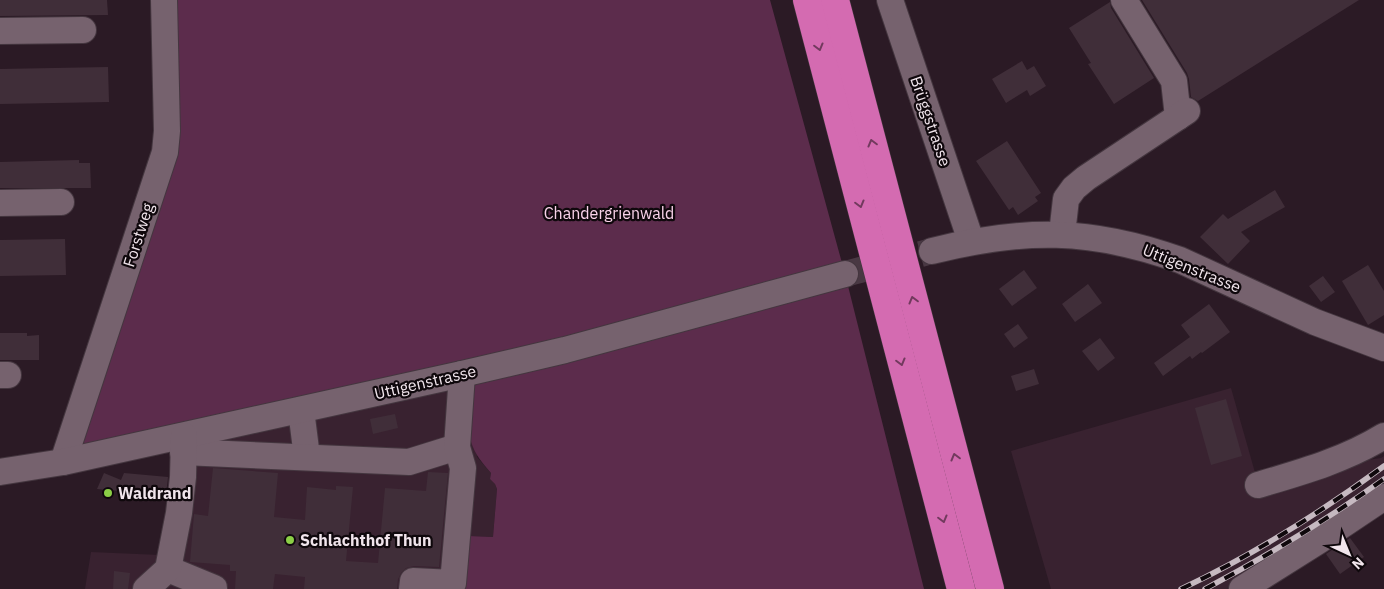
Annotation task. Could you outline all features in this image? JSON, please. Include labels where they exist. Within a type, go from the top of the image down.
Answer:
[{"type":"highway","points":[[807,0],[961,589]]},
{"type":"highway","points":[[835,0],[990,589]]},
{"type":"street","name":"Forstweg","points":[[63,462],[165,152],[167,131],[164,0]]},
{"type":"street","name":"Brüggstrasse","points":[[890,0],[972,241]]},
{"type":"street","points":[[1062,234],[1066,199],[1074,188],[1182,114],[1174,81],[1124,0]]},
{"type":"street","points":[[0,31],[83,30]]},
{"type":"street","points":[[0,203],[61,202]]},
{"type":"street","name":"Uttigenstrasse","points":[[932,251],[972,241],[1010,235],[1062,234],[1113,240],[1157,252],[1201,269],[1315,322],[1384,348]]},
{"type":"street","name":"Uttigenstrasse","points":[[0,472],[183,444],[301,410],[565,350],[845,274]]},
{"type":"street","points":[[412,589],[413,581],[453,583],[463,468],[457,447],[462,374]]},
{"type":"street","points":[[301,410],[307,457]]},
{"type":"street","points":[[1258,485],[1341,458],[1368,446],[1384,436]]},
{"type":"street","points":[[146,589],[168,569],[179,513],[183,477],[183,444],[307,457],[409,462],[457,447]]},
{"type":"street","points":[[1242,589],[1384,497]]},
{"type":"street","points":[[168,569],[214,589]]},
{"type":"shaded area","points":[[469,386],[477,457],[491,473],[490,479],[497,489],[493,537],[469,536],[459,589],[85,589],[91,552],[160,555],[173,447]]},
{"type":"shaded area","points":[[1231,388],[1256,476],[1381,458],[1384,456],[1384,497],[1242,589],[1051,589],[1011,451]]},
{"type":"green space","name":"Chandergrienwald","points":[[164,0],[770,0],[845,274],[924,589],[459,589],[469,536],[493,537],[497,489],[490,479],[491,473],[475,451],[469,434],[469,372],[63,462],[165,152]]},
{"type":"building","points":[[0,0],[107,0],[108,15],[0,16]]},
{"type":"building","points":[[1142,0],[1359,0],[1198,101],[1191,97],[1187,73]]},
{"type":"building","points":[[1110,2],[1111,8],[1154,78],[1114,104],[1088,64],[1091,63],[1069,28]]},
{"type":"building","points":[[1022,61],[1027,70],[1034,66],[1046,86],[1030,96],[1027,90],[1006,103],[992,79]]},
{"type":"building","points":[[108,67],[109,102],[0,104],[0,69]]},
{"type":"building","points":[[1007,141],[1041,193],[1035,197],[1038,201],[1018,215],[1013,207],[1009,210],[976,161]]},
{"type":"building","points":[[79,160],[79,163],[90,163],[91,188],[0,188],[0,162]]},
{"type":"building","points":[[1275,190],[1285,207],[1241,232],[1250,241],[1228,264],[1200,237],[1223,214],[1228,219]]},
{"type":"building","points":[[65,239],[66,275],[0,276],[0,240]]},
{"type":"building","points":[[1368,265],[1384,291],[1384,315],[1368,325],[1342,281]]},
{"type":"building","points":[[1024,270],[1037,288],[1012,306],[999,289]]},
{"type":"building","points":[[1323,276],[1335,292],[1321,302],[1309,286]]},
{"type":"building","points":[[1088,284],[1102,303],[1075,322],[1062,304]]},
{"type":"building","points":[[1209,304],[1230,332],[1202,353],[1192,359],[1190,356],[1163,376],[1154,363],[1190,337],[1181,325]]},
{"type":"building","points":[[1018,324],[1028,338],[1014,348],[1004,334]]},
{"type":"building","points":[[0,333],[27,333],[27,336],[39,335],[39,360],[0,360]]},
{"type":"building","points":[[1100,338],[1115,358],[1098,371],[1082,351]]},
{"type":"building","points":[[1034,369],[1039,384],[1016,391],[1011,376]]},
{"type":"building","points":[[1226,399],[1242,456],[1211,465],[1195,408]]},
{"type":"building","points":[[395,414],[398,428],[373,434],[370,419]]},
{"type":"building","points":[[213,468],[278,473],[274,517],[305,520],[307,487],[336,490],[336,486],[353,487],[346,561],[378,563],[385,488],[426,491],[428,472],[448,473],[439,567],[414,566],[406,568],[398,579],[397,589],[304,589],[305,577],[275,574],[273,589],[235,589],[236,571],[230,571],[230,565],[190,562],[194,514],[208,516]]},
{"type":"building","name":"Waldrand","points":[[104,473],[121,480],[124,473],[168,477],[166,495],[97,489]]},
{"type":"building","points":[[1350,538],[1364,557],[1340,574],[1326,554]]},
{"type":"building","points":[[114,571],[130,573],[128,589],[113,589]]},
{"type":"tunnel","points":[[845,274],[932,251]]},
{"type":"railway","points":[[1181,589],[1260,548],[1384,466]]},
{"type":"railway","points":[[1205,589],[1296,537],[1384,479]]},
{"type":"place","name":"Waldrand","points":[[108,493]]},
{"type":"place","name":"Schlachthof Thun","points":[[290,540]]}]
